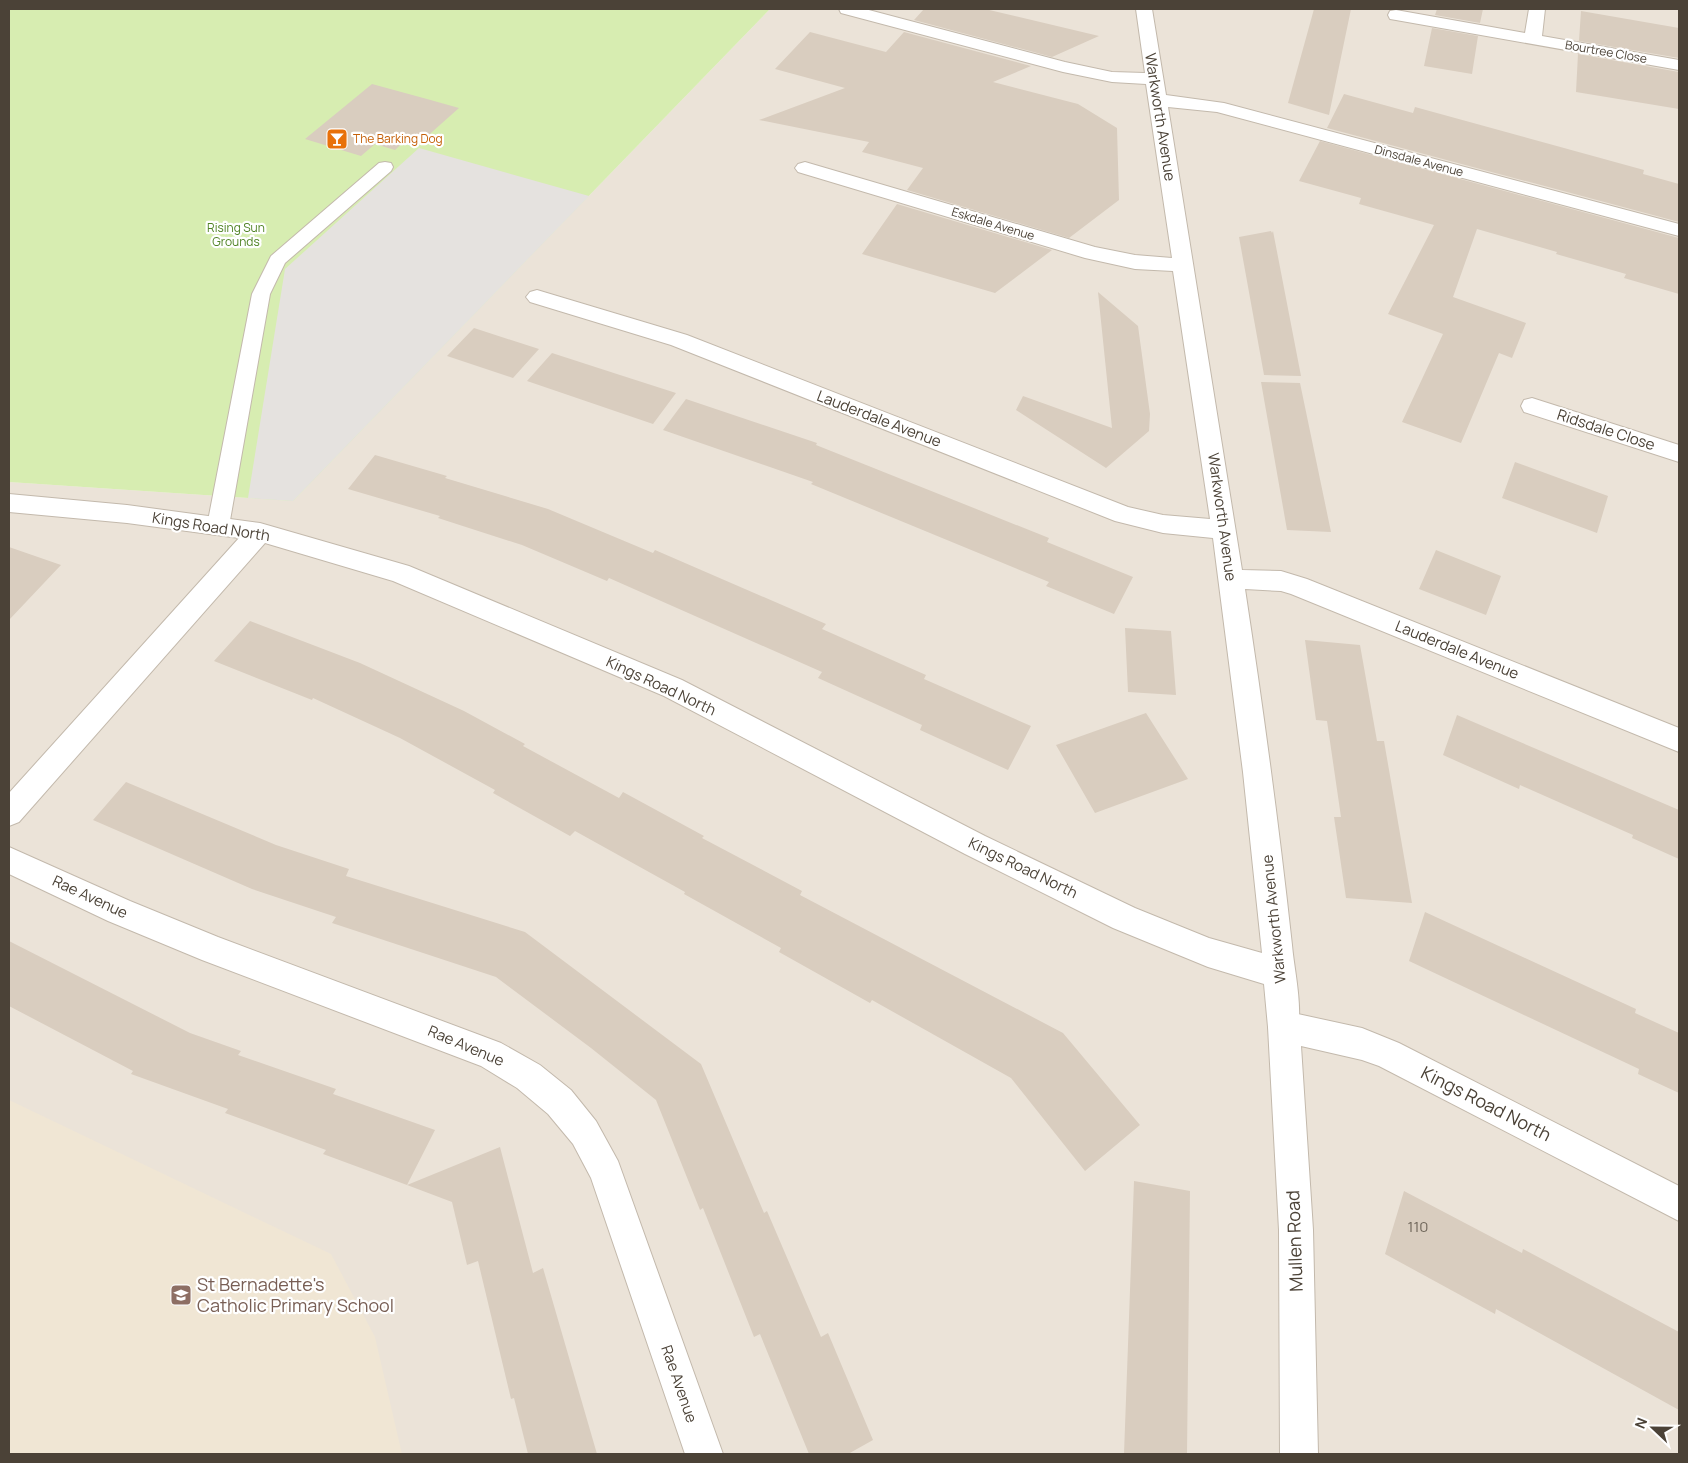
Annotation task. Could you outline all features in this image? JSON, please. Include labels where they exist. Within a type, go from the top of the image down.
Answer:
[{"type":"street","points":[[847,9],[1063,67],[1112,77],[1154,79]]},
{"type":"street","name":"Warkworth Avenue","points":[[1144,9],[1231,578],[1271,880],[1284,1027]]},
{"type":"street","points":[[1534,39],[1537,9]]},
{"type":"street","name":"Bourtree Close","points":[[1394,33],[1397,12],[1679,65]]},
{"type":"street","name":"Dinsdale Avenue","points":[[1158,100],[1218,107],[1679,230]]},
{"type":"street","name":"Eskdale Avenue","points":[[805,168],[1092,254],[1135,262],[1184,265]]},
{"type":"street","name":"Lauderdale Avenue","points":[[537,297],[679,340],[1124,515],[1163,524],[1224,530]]},
{"type":"street","name":"Ridsdale Close","points":[[1532,406],[1679,454]]},
{"type":"street","name":"Kings Road North","points":[[9,504],[128,514],[260,532],[400,573],[673,688],[975,845],[1124,918],[1208,952],[1251,966],[1280,972]]},
{"type":"street","points":[[9,813],[260,532]]},
{"type":"street","name":"Lauderdale Avenue","points":[[1231,578],[1281,581],[1298,586],[1679,740]]},
{"type":"street","name":"Rae Avenue","points":[[9,860],[119,911],[213,950],[490,1054],[523,1072],[552,1092],[594,1145],[603,1166],[704,1454]]},
{"type":"street","name":"Kings Road North","points":[[1284,1027],[1362,1044],[1388,1054],[1679,1204]]},
{"type":"street","name":"Mullen Road","points":[[1284,1027],[1296,1230],[1299,1454]]},
{"type":"lane","points":[[218,526],[261,294],[277,260],[385,167]]},
{"type":"shaded area","points":[[770,9],[1679,9],[1679,1454],[9,1454],[9,482],[293,501]]},
{"type":"shaded area","points":[[419,148],[589,196],[293,501],[248,498],[285,269]]},
{"type":"shaded area","name":"St Bernadette's Catholic Primary School","points":[[9,1100],[331,1254],[375,1337],[402,1454],[9,1454]]},
{"type":"green space","name":"Rising Sun Grounds","points":[[9,9],[770,9],[293,501],[9,482]]},
{"type":"building","points":[[924,9],[985,9],[1099,36],[1052,57],[914,20]]},
{"type":"building","points":[[1314,9],[1351,9],[1329,115],[1288,103]]},
{"type":"building","points":[[1437,9],[1483,9],[1480,23],[1435,15]]},
{"type":"building","points":[[1581,11],[1679,28],[1679,58],[1579,41]]},
{"type":"building","points":[[1432,28],[1478,36],[1472,74],[1424,66]]},
{"type":"building","points":[[810,32],[886,52],[904,32],[1031,66],[993,82],[1078,104],[1117,128],[1119,200],[1069,238],[907,190],[923,168],[862,152],[869,142],[759,120],[845,88],[775,69]]},
{"type":"building","points":[[1578,54],[1679,72],[1679,109],[1576,92]]},
{"type":"building","points":[[372,84],[459,108],[423,140],[410,136],[395,150],[375,144],[361,156],[305,139]]},
{"type":"building","points":[[1344,94],[1413,113],[1415,107],[1644,170],[1643,174],[1679,184],[1679,222],[1327,128]]},
{"type":"building","points":[[1320,141],[1679,238],[1679,294],[1624,278],[1626,274],[1477,229],[1453,297],[1526,323],[1512,358],[1499,353],[1461,443],[1402,422],[1443,334],[1388,314],[1434,225],[1359,204],[1361,198],[1299,181]]},
{"type":"building","points":[[897,204],[1052,250],[995,293],[862,254]]},
{"type":"building","points":[[1271,231],[1272,233],[1273,231],[1301,376],[1264,375],[1239,237]]},
{"type":"building","points":[[1098,292],[1138,326],[1150,414],[1149,431],[1106,468],[1016,410],[1023,396],[1112,428]]},
{"type":"building","points":[[474,328],[539,349],[513,378],[447,356]]},
{"type":"building","points":[[552,353],[676,393],[653,424],[527,381]]},
{"type":"building","points":[[1261,382],[1300,383],[1331,532],[1287,530]]},
{"type":"building","points":[[686,399],[817,443],[816,445],[1049,538],[1047,542],[1133,577],[1114,614],[1046,586],[1049,582],[811,484],[813,482],[663,430]]},
{"type":"building","points":[[375,455],[548,509],[653,553],[655,550],[826,624],[822,629],[926,675],[924,679],[1031,726],[1008,770],[920,730],[922,725],[818,678],[822,672],[609,578],[607,581],[522,545],[438,518],[440,516],[348,489]]},
{"type":"building","points":[[1515,462],[1608,496],[1597,533],[1502,498]]},
{"type":"building","points":[[9,547],[61,565],[9,620]]},
{"type":"building","points":[[1436,550],[1501,576],[1486,615],[1419,589]]},
{"type":"building","points":[[250,621],[360,663],[464,711],[525,744],[523,746],[619,798],[623,792],[704,836],[702,838],[802,891],[800,895],[1063,1033],[1140,1125],[1085,1171],[1011,1078],[872,1000],[870,1003],[779,952],[781,948],[684,894],[685,892],[575,831],[570,836],[493,793],[495,790],[400,738],[313,698],[312,700],[214,661]]},
{"type":"building","points":[[1125,628],[1171,631],[1176,695],[1128,692]]},
{"type":"building","points":[[1305,640],[1360,645],[1377,741],[1384,741],[1412,903],[1346,898],[1334,817],[1341,817],[1327,721],[1316,720]]},
{"type":"building","points":[[1146,713],[1188,779],[1095,813],[1056,745]]},
{"type":"building","points":[[1457,715],[1679,810],[1679,859],[1632,838],[1633,835],[1520,785],[1519,789],[1443,755]]},
{"type":"building","points":[[126,782],[276,845],[349,869],[346,876],[525,932],[701,1064],[764,1213],[767,1211],[821,1337],[828,1333],[873,1440],[848,1454],[809,1454],[760,1334],[754,1337],[703,1208],[700,1210],[656,1100],[591,1048],[496,977],[332,923],[336,917],[252,889],[93,820]]},
{"type":"building","points":[[1425,912],[1636,1009],[1635,1013],[1679,1033],[1679,1093],[1638,1074],[1639,1069],[1409,961]]},
{"type":"building","points":[[9,941],[190,1033],[241,1051],[238,1055],[336,1089],[333,1094],[435,1130],[407,1185],[323,1154],[326,1150],[225,1113],[228,1109],[131,1074],[133,1071],[9,1006]]},
{"type":"building","points":[[500,1147],[533,1273],[543,1268],[597,1454],[528,1454],[514,1398],[511,1399],[478,1261],[467,1265],[452,1202],[407,1185]]},
{"type":"building","points":[[1134,1181],[1190,1191],[1187,1454],[1124,1454]]},
{"type":"building","points":[[1404,1191],[1522,1253],[1523,1249],[1679,1332],[1679,1410],[1496,1309],[1495,1314],[1385,1254]]},
{"type":"place","name":"The Barking Dog","points":[[337,139]]},
{"type":"place","name":"St Bernadette's Catholic Primary School","points":[[181,1295]]}]
